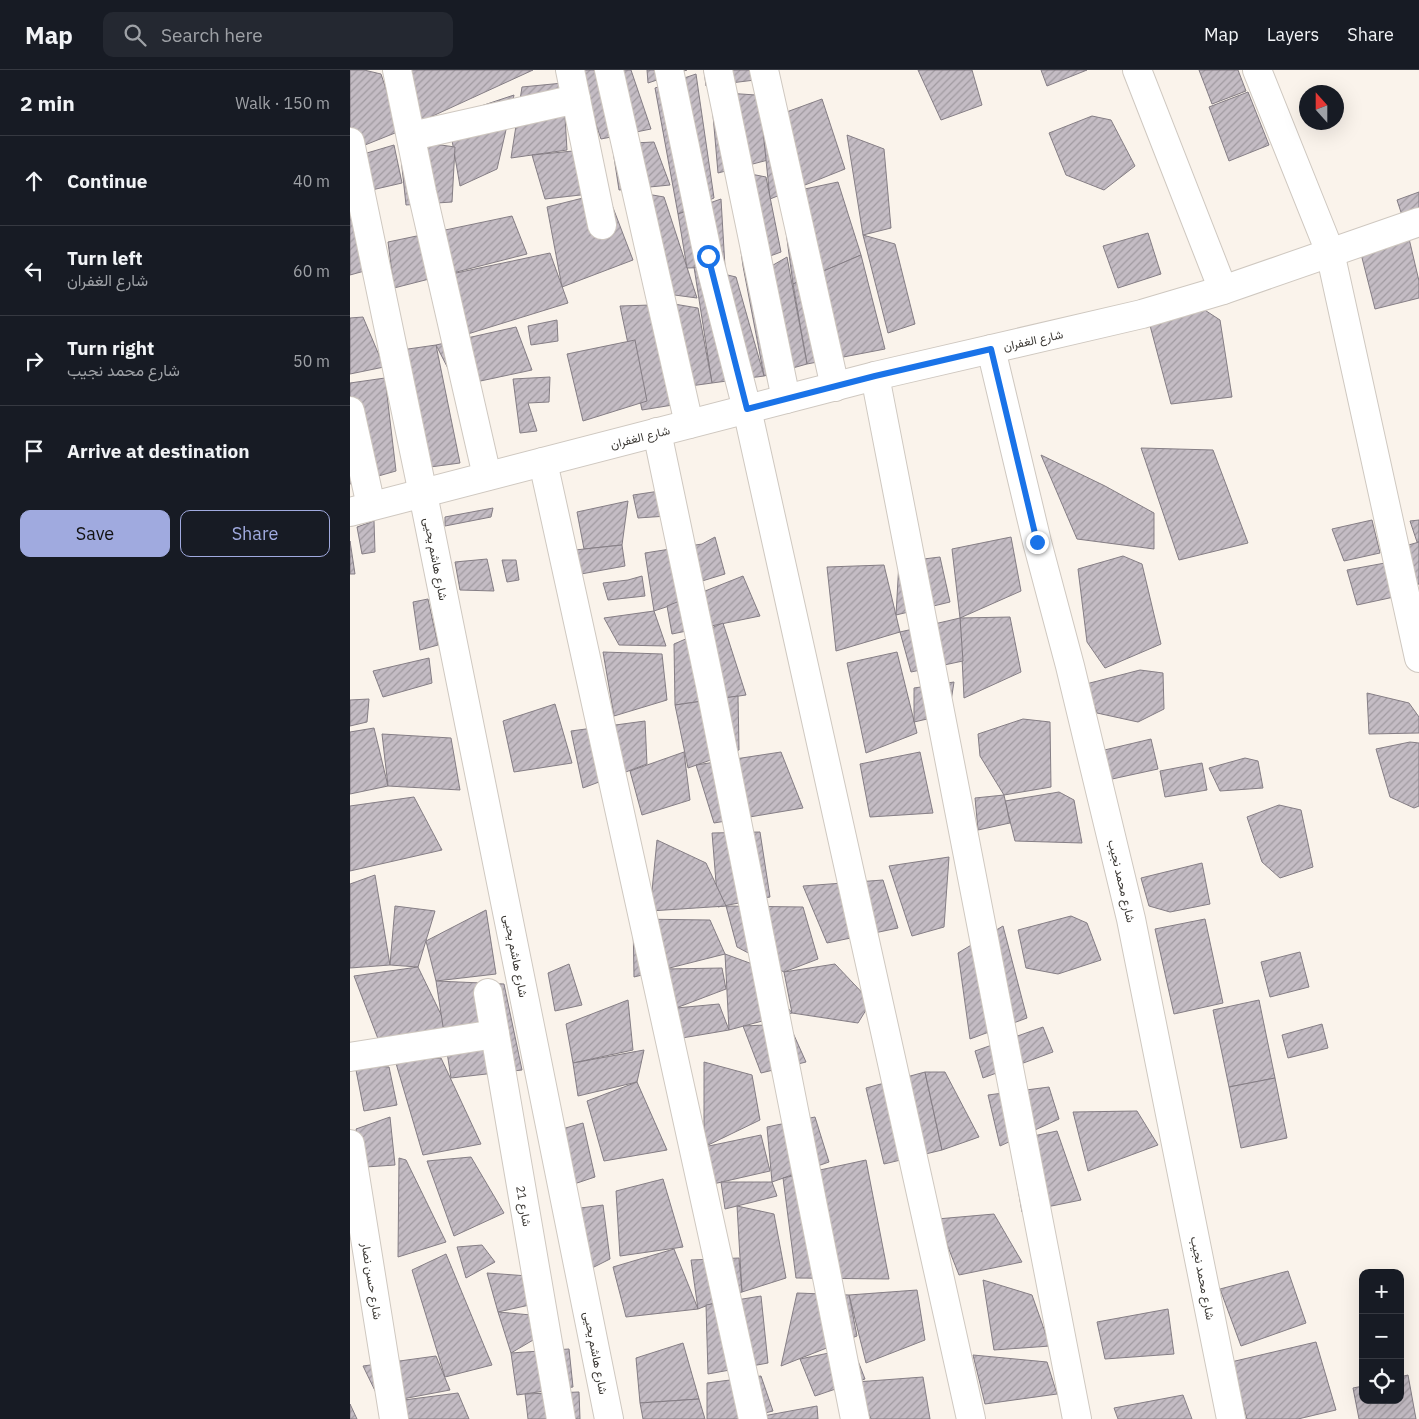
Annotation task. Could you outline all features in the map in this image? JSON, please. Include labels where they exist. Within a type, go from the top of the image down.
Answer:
[{"type":"street","points":[[397,70],[422,192],[487,476]]},
{"type":"street","points":[[570,70],[602,225]]},
{"type":"street","points":[[609,70],[689,424]]},
{"type":"street","points":[[669,70],[708,256],[747,409],[971,1419]]},
{"type":"street","points":[[718,70],[786,399]]},
{"type":"street","points":[[764,70],[835,387]]},
{"type":"street","points":[[1137,70],[1223,290]]},
{"type":"street","points":[[1257,70],[1330,252],[1419,658]]},
{"type":"street","points":[[412,136],[576,99]]},
{"type":"street","name":"شارع هاشم يحيى","points":[[350,142],[423,494],[609,1419]]},
{"type":"street","name":"شارع الغفران","points":[[360,509],[875,376],[1142,314],[1223,290],[1419,222]]},
{"type":"street","name":"شارع محمد نجيب","points":[[991,349],[1131,919],[1231,1419]]},
{"type":"street","points":[[875,376],[1077,1419]]},
{"type":"street","points":[[350,412],[360,509]]},
{"type":"street","points":[[657,432],[710,686],[855,1419]]},
{"type":"street","points":[[544,462],[753,1419]]},
{"type":"street","name":"شارع 21","points":[[488,993],[561,1419]]},
{"type":"street","points":[[350,1057],[495,1034]]},
{"type":"street","name":"شارع حسن نصار","points":[[350,1144],[394,1419]]},
{"type":"building","points":[[350,70],[364,70],[381,74],[400,131],[350,151]]},
{"type":"building","points":[[384,70],[533,70],[400,131]]},
{"type":"building","points":[[577,70],[631,70],[651,129],[601,139]]},
{"type":"building","points":[[647,70],[687,70],[648,83]]},
{"type":"building","points":[[704,70],[753,70],[755,80],[706,86]]},
{"type":"building","points":[[918,70],[972,70],[982,105],[941,120]]},
{"type":"building","points":[[1041,70],[1087,70],[1047,86]]},
{"type":"building","points":[[1199,70],[1238,70],[1246,91],[1212,104]]},
{"type":"building","points":[[696,74],[714,198],[678,214],[655,88]]},
{"type":"building","points":[[563,83],[567,150],[511,158],[522,87]]},
{"type":"building","points":[[711,92],[756,95],[772,159],[718,173]]},
{"type":"building","points":[[1248,92],[1269,145],[1229,161],[1209,107]]},
{"type":"building","points":[[514,95],[497,169],[460,186],[448,117]]},
{"type":"building","points":[[822,99],[845,169],[770,199],[762,121]]},
{"type":"building","points":[[1092,116],[1111,120],[1135,166],[1104,190],[1066,175],[1049,133]]},
{"type":"building","points":[[847,135],[884,149],[891,228],[863,235]]},
{"type":"building","points":[[399,139],[455,147],[452,202],[406,205]]},
{"type":"building","points":[[654,142],[670,185],[619,190],[612,144]]},
{"type":"building","points":[[394,145],[402,183],[350,195],[350,158]]},
{"type":"building","points":[[594,149],[607,192],[545,199],[532,155]]},
{"type":"building","points":[[730,170],[766,177],[781,252],[743,266]]},
{"type":"building","points":[[838,182],[861,255],[793,284],[781,194]]},
{"type":"building","points":[[624,190],[664,197],[697,298],[667,294]]},
{"type":"building","points":[[607,192],[633,260],[562,287],[547,207]]},
{"type":"building","points":[[1419,192],[1419,235],[1409,237],[1397,200]]},
{"type":"building","points":[[721,199],[725,267],[687,268],[678,214]]},
{"type":"building","points":[[350,213],[368,270],[350,275]]},
{"type":"building","points":[[512,216],[527,254],[394,288],[388,242]]},
{"type":"building","points":[[1407,230],[1419,281],[1419,298],[1375,309],[1359,246]]},
{"type":"building","points":[[1148,233],[1161,274],[1118,288],[1103,246]]},
{"type":"building","points":[[863,235],[895,244],[915,324],[888,333]]},
{"type":"building","points":[[550,253],[568,303],[445,341],[428,279]]},
{"type":"building","points":[[861,255],[885,349],[807,364],[793,284]]},
{"type":"building","points":[[787,257],[807,364],[764,376],[743,266],[768,268]]},
{"type":"building","points":[[694,267],[736,277],[764,376],[712,383]]},
{"type":"building","points":[[674,304],[698,308],[712,383],[690,386]]},
{"type":"building","points":[[651,305],[685,403],[642,410],[620,306]]},
{"type":"building","points":[[1197,305],[1220,320],[1232,397],[1171,404],[1148,318]]},
{"type":"building","points":[[363,317],[384,367],[350,374],[350,318]]},
{"type":"building","points":[[557,320],[558,341],[531,345],[528,326]]},
{"type":"building","points":[[516,327],[532,370],[457,386],[436,345]]},
{"type":"building","points":[[635,340],[647,401],[583,421],[567,354]]},
{"type":"building","points":[[436,345],[460,463],[408,470],[387,352]]},
{"type":"building","points":[[550,377],[549,402],[528,403],[537,431],[520,433],[513,379]]},
{"type":"building","points":[[385,378],[396,471],[350,484],[350,383]]},
{"type":"building","points":[[1141,448],[1213,450],[1248,543],[1179,560]]},
{"type":"building","points":[[1041,455],[1105,486],[1154,513],[1154,549],[1077,539]]},
{"type":"building","points":[[660,491],[667,516],[638,518],[633,495]]},
{"type":"building","points":[[628,501],[622,545],[584,549],[577,512]]},
{"type":"building","points":[[493,508],[491,517],[445,526],[445,517]]},
{"type":"building","points":[[1372,520],[1380,553],[1344,561],[1332,529]]},
{"type":"building","points":[[1419,520],[1419,542],[1417,542],[1410,521]]},
{"type":"building","points":[[374,521],[375,552],[362,554],[357,527]]},
{"type":"building","points":[[715,537],[725,574],[689,585],[681,602],[654,611],[645,553],[702,544]]},
{"type":"building","points":[[1011,537],[1021,591],[960,618],[952,549]]},
{"type":"building","points":[[350,541],[355,574],[350,574]]},
{"type":"building","points":[[1419,542],[1419,584],[1416,585],[1405,546]]},
{"type":"building","points":[[622,545],[625,566],[581,574],[575,550]]},
{"type":"building","points":[[1123,556],[1142,564],[1161,644],[1105,668],[1087,642],[1078,569]]},
{"type":"building","points":[[940,557],[950,602],[896,615],[899,562]]},
{"type":"building","points":[[487,559],[494,591],[460,590],[455,562]]},
{"type":"building","points":[[502,560],[516,560],[519,580],[507,582]]},
{"type":"building","points":[[1385,563],[1394,597],[1357,605],[1347,570]]},
{"type":"building","points":[[884,565],[900,632],[836,651],[827,567]]},
{"type":"building","points":[[642,576],[645,596],[608,600],[603,583]]},
{"type":"building","points":[[743,576],[760,616],[672,634],[667,606]]},
{"type":"building","points":[[428,599],[438,645],[420,650],[413,602]]},
{"type":"building","points":[[654,611],[666,646],[619,645],[604,618]]},
{"type":"building","points":[[1010,617],[1021,672],[964,698],[960,618]]},
{"type":"building","points":[[960,618],[963,661],[911,672],[900,632]]},
{"type":"building","points":[[723,623],[746,695],[675,705],[674,644]]},
{"type":"building","points":[[603,652],[662,654],[667,700],[614,716]]},
{"type":"building","points":[[897,652],[917,733],[866,753],[847,663]]},
{"type":"building","points":[[429,658],[432,683],[383,697],[373,671]]},
{"type":"building","points":[[1140,670],[1163,673],[1164,709],[1138,722],[1097,713],[1086,684]]},
{"type":"building","points":[[954,682],[949,714],[914,722],[914,688]]},
{"type":"building","points":[[1367,693],[1409,703],[1419,717],[1419,733],[1369,734]]},
{"type":"building","points":[[738,696],[739,750],[688,768],[675,705]]},
{"type":"building","points":[[369,699],[367,722],[350,726],[350,700]]},
{"type":"building","points":[[555,704],[572,763],[514,772],[503,721]]},
{"type":"building","points":[[1023,719],[1050,722],[1051,787],[1004,795],[980,756],[978,734]]},
{"type":"building","points":[[645,721],[647,764],[583,788],[571,731]]},
{"type":"building","points":[[374,728],[388,786],[350,794],[350,732]]},
{"type":"building","points":[[382,734],[451,738],[460,790],[388,786]]},
{"type":"building","points":[[1151,739],[1158,769],[1103,781],[1096,752]]},
{"type":"building","points":[[1410,742],[1419,743],[1419,806],[1414,808],[1390,797],[1376,749]]},
{"type":"building","points":[[684,752],[690,800],[642,815],[630,771]]},
{"type":"building","points":[[781,752],[803,808],[714,823],[696,765]]},
{"type":"building","points":[[920,752],[933,813],[870,817],[860,764]]},
{"type":"building","points":[[1245,758],[1258,761],[1263,788],[1220,791],[1209,768]]},
{"type":"building","points":[[1202,763],[1207,790],[1165,797],[1160,771]]},
{"type":"building","points":[[1059,792],[1074,800],[1082,843],[1015,841],[1005,801]]},
{"type":"building","points":[[1004,795],[1010,823],[978,830],[975,798]]},
{"type":"building","points":[[414,797],[442,850],[350,871],[350,806]]},
{"type":"building","points":[[1279,805],[1301,810],[1313,867],[1280,878],[1262,862],[1247,817]]},
{"type":"building","points":[[760,832],[770,897],[718,907],[712,833]]},
{"type":"building","points":[[657,840],[706,863],[726,906],[650,911]]},
{"type":"building","points":[[949,857],[944,927],[912,936],[889,866]]},
{"type":"building","points":[[1202,863],[1210,904],[1170,912],[1149,906],[1141,878]]},
{"type":"building","points":[[375,875],[390,965],[350,968],[350,884]]},
{"type":"building","points":[[883,880],[898,928],[827,943],[803,886]]},
{"type":"building","points":[[395,906],[435,911],[418,967],[390,965]]},
{"type":"building","points":[[726,906],[803,907],[818,959],[784,972],[737,947]]},
{"type":"building","points":[[486,910],[496,974],[436,981],[426,941]]},
{"type":"building","points":[[1071,916],[1087,923],[1101,960],[1058,974],[1026,968],[1018,930]]},
{"type":"building","points":[[633,919],[710,920],[725,954],[634,977]]},
{"type":"building","points":[[1205,919],[1223,1003],[1174,1014],[1155,929]]},
{"type":"building","points":[[1003,926],[1027,1018],[970,1039],[958,953]]},
{"type":"building","points":[[1300,952],[1309,987],[1270,997],[1261,962]]},
{"type":"building","points":[[725,954],[755,965],[792,1013],[729,1030]]},
{"type":"building","points":[[569,964],[582,1005],[555,1011],[548,973]]},
{"type":"building","points":[[835,964],[871,1002],[858,1023],[792,1013],[784,972]]},
{"type":"building","points":[[418,967],[450,1033],[380,1044],[354,976]]},
{"type":"building","points":[[722,968],[726,989],[676,1008],[665,969]]},
{"type":"building","points":[[436,981],[504,984],[522,1070],[451,1078]]},
{"type":"building","points":[[628,1000],[633,1050],[573,1063],[566,1024]]},
{"type":"building","points":[[1259,1000],[1275,1078],[1229,1087],[1213,1010]]},
{"type":"building","points":[[719,1004],[729,1030],[682,1038],[676,1008]]},
{"type":"building","points":[[789,1024],[806,1062],[761,1073],[743,1026]]},
{"type":"building","points":[[1322,1024],[1328,1048],[1288,1058],[1282,1035]]},
{"type":"building","points":[[1043,1027],[1053,1052],[983,1078],[975,1051]]},
{"type":"building","points":[[644,1050],[637,1082],[578,1096],[573,1063]]},
{"type":"building","points":[[441,1058],[481,1144],[423,1155],[395,1060]]},
{"type":"building","points":[[704,1062],[752,1075],[760,1120],[704,1147]]},
{"type":"building","points":[[355,1065],[389,1067],[397,1105],[364,1111]]},
{"type":"building","points":[[925,1072],[942,1150],[884,1164],[866,1088]]},
{"type":"building","points":[[925,1072],[945,1072],[979,1137],[942,1150]]},
{"type":"building","points":[[1275,1078],[1287,1138],[1241,1148],[1229,1087]]},
{"type":"building","points":[[637,1082],[667,1150],[604,1161],[587,1101]]},
{"type":"building","points":[[1049,1087],[1059,1119],[1000,1146],[988,1095]]},
{"type":"building","points":[[1137,1111],[1158,1145],[1088,1171],[1073,1112]]},
{"type":"building","points":[[390,1117],[395,1165],[366,1167],[356,1129]]},
{"type":"building","points":[[815,1117],[829,1162],[772,1182],[767,1127]]},
{"type":"building","points":[[583,1123],[595,1177],[565,1187],[555,1131]]},
{"type":"building","points":[[1057,1131],[1081,1200],[1022,1212],[1010,1141]]},
{"type":"building","points":[[761,1135],[770,1171],[713,1184],[704,1147]]},
{"type":"building","points":[[471,1157],[504,1213],[454,1236],[427,1161]]},
{"type":"building","points":[[399,1158],[406,1160],[446,1242],[398,1257]]},
{"type":"building","points":[[866,1160],[889,1279],[796,1278],[783,1178]]},
{"type":"building","points":[[663,1179],[683,1247],[620,1256],[616,1191]]},
{"type":"building","points":[[721,1182],[772,1182],[777,1196],[725,1209]]},
{"type":"building","points":[[603,1205],[610,1259],[582,1273],[573,1209]]},
{"type":"building","points":[[737,1206],[774,1214],[786,1278],[742,1292]]},
{"type":"building","points":[[994,1214],[1022,1262],[959,1275],[937,1219]]},
{"type":"building","points":[[482,1245],[495,1262],[466,1278],[457,1247]]},
{"type":"building","points":[[674,1249],[698,1309],[626,1317],[613,1267]]},
{"type":"building","points":[[446,1254],[492,1365],[445,1377],[412,1270]]},
{"type":"building","points":[[739,1258],[742,1292],[698,1309],[691,1260]]},
{"type":"building","points":[[1288,1271],[1306,1323],[1241,1346],[1220,1289]]},
{"type":"building","points":[[487,1273],[528,1276],[534,1304],[498,1312]]},
{"type":"building","points":[[983,1280],[1032,1295],[1050,1346],[994,1350]]},
{"type":"building","points":[[917,1290],[925,1340],[866,1363],[849,1295]]},
{"type":"building","points":[[797,1293],[849,1295],[857,1336],[781,1366]]},
{"type":"building","points":[[761,1296],[768,1363],[708,1374],[706,1305]]},
{"type":"building","points":[[1168,1309],[1174,1354],[1105,1359],[1097,1322]]},
{"type":"building","points":[[498,1312],[531,1315],[540,1336],[511,1353]]},
{"type":"building","points":[[1316,1342],[1336,1410],[1298,1419],[1247,1419],[1231,1362]]},
{"type":"building","points":[[683,1343],[699,1399],[640,1403],[636,1358]]},
{"type":"building","points":[[853,1348],[865,1379],[815,1396],[800,1359]]},
{"type":"building","points":[[569,1349],[573,1387],[517,1395],[511,1353]]},
{"type":"building","points":[[973,1355],[1047,1362],[1057,1394],[985,1404]]},
{"type":"building","points":[[436,1356],[450,1390],[381,1403],[363,1366]]},
{"type":"building","points":[[1408,1375],[1416,1419],[1359,1419],[1353,1388],[1359,1387],[1359,1404],[1404,1404],[1404,1376]]},
{"type":"building","points":[[761,1376],[773,1411],[741,1419],[707,1419],[707,1383]]},
{"type":"building","points":[[923,1377],[930,1419],[871,1419],[856,1382]]},
{"type":"building","points":[[579,1392],[580,1419],[528,1419],[525,1394]]},
{"type":"building","points":[[458,1393],[469,1419],[381,1419],[381,1403]]},
{"type":"building","points":[[1183,1395],[1192,1419],[1118,1419],[1114,1408]]},
{"type":"building","points":[[699,1399],[705,1419],[643,1419],[640,1403]]},
{"type":"building","points":[[350,1404],[357,1419],[350,1419]]},
{"type":"building","points":[[817,1406],[818,1419],[747,1419]]},
{"type":"route","points":[[708,256],[747,409],[991,349],[1037,542]]}]
